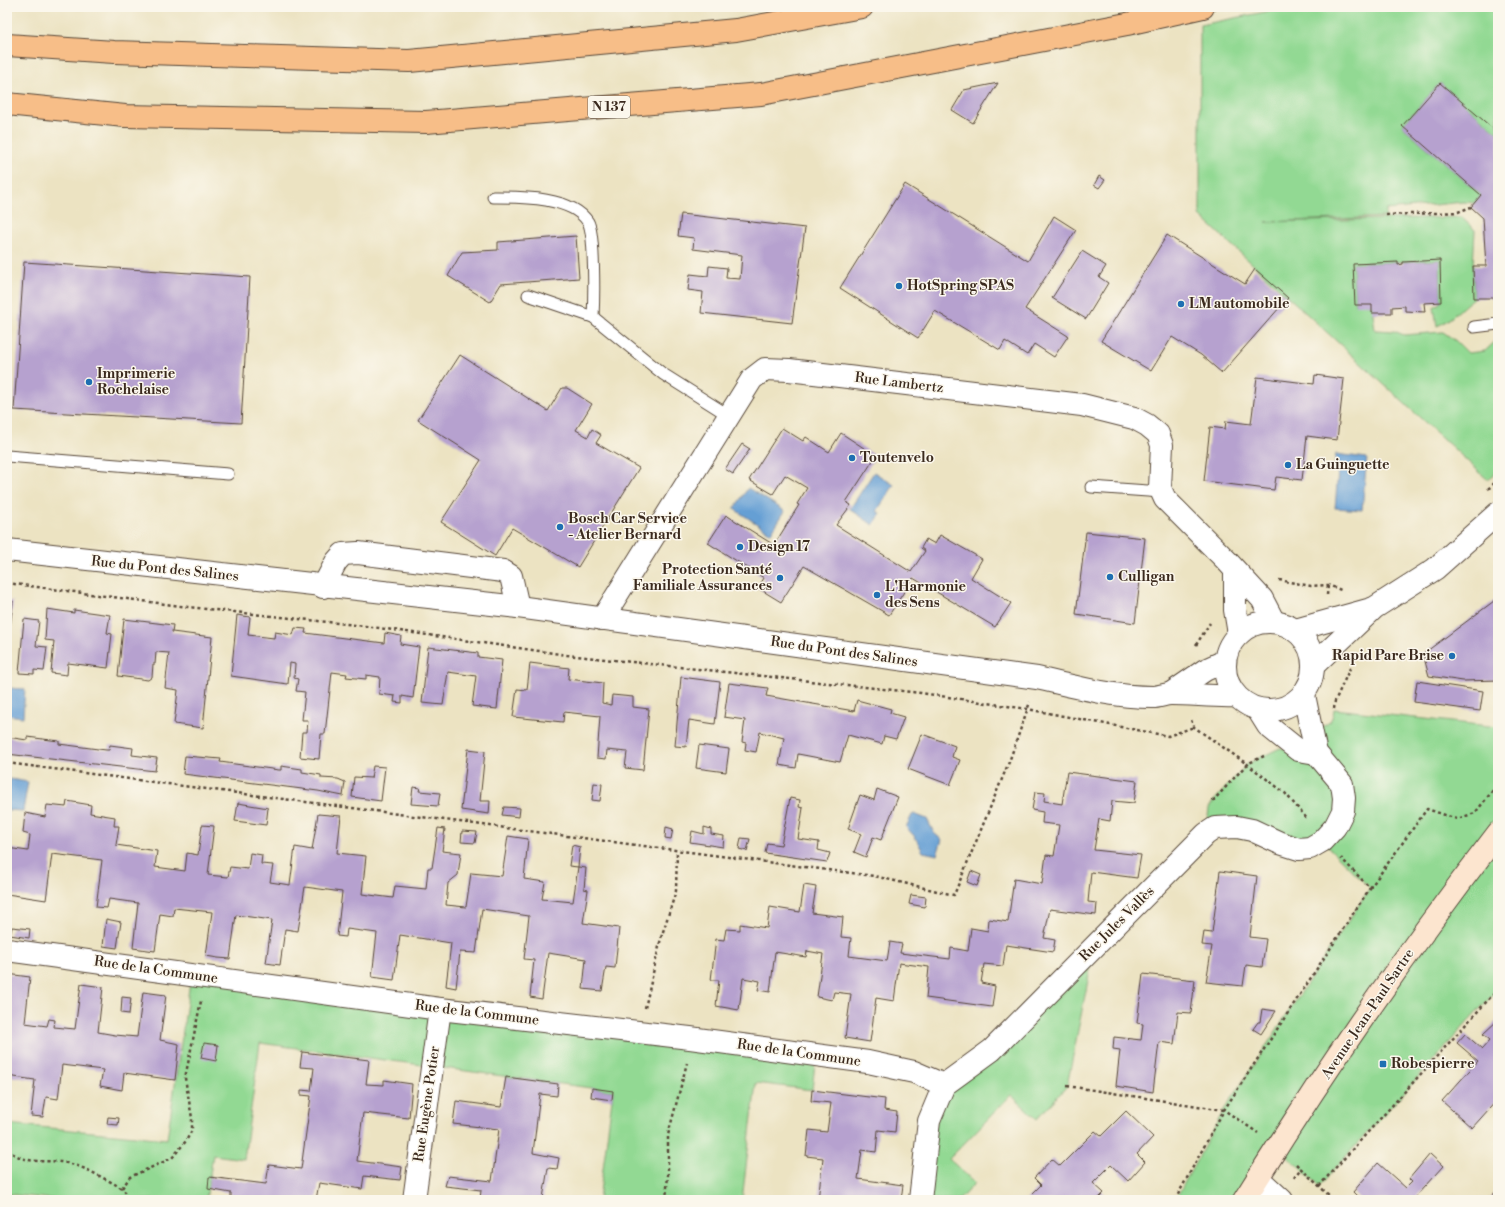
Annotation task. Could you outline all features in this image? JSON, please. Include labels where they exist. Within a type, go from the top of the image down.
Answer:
[{"type":"highway","points":[[7,45],[114,52],[409,61],[736,30],[862,7]]},
{"type":"highway","name":"N 137","points":[[7,104],[125,116],[426,122],[761,94],[1128,24],[1203,7]]},
{"type":"main road","name":"Avenue Jean-Paul Sartre","points":[[1244,1200],[1360,1024],[1447,899],[1498,833]]},
{"type":"street","name":"Rue Lambertz","points":[[602,619],[752,379],[765,369],[797,371],[1082,405],[1134,418],[1147,425],[1158,434],[1162,444],[1160,488],[1162,492]]},
{"type":"street","points":[[1162,492],[1165,499],[1236,571],[1262,600],[1274,622]]},
{"type":"street","points":[[1314,665],[1374,608],[1435,568],[1498,513]]},
{"type":"street","name":"Rue du Pont des Salines","points":[[7,550],[323,587],[518,607],[1038,678],[1078,688],[1119,694],[1155,697],[1170,694],[1214,697],[1236,696]]},
{"type":"street","points":[[323,587],[336,562],[343,554],[358,553],[503,571],[511,576],[518,607]]},
{"type":"street","points":[[1236,571],[1235,610],[1239,634]]},
{"type":"street","points":[[1295,630],[1374,608]]},
{"type":"street","points":[[1274,622],[1295,630],[1305,640],[1311,651],[1314,665],[1313,676],[1304,695],[1283,709],[1271,711],[1258,710],[1246,705],[1236,696],[1229,686],[1226,674],[1225,661],[1232,641],[1250,626],[1261,623],[1274,622]]},
{"type":"street","name":"Rue du Pont des Salines","points":[[1170,694],[1205,670],[1225,661]]},
{"type":"street","name":"Rue Jules Vallès","points":[[944,1085],[992,1050],[1206,834],[1215,828],[1237,827],[1252,830],[1280,843],[1298,849],[1310,848],[1322,841],[1335,827],[1343,811],[1344,798],[1342,784],[1316,754],[1304,695]]},
{"type":"street","points":[[1258,710],[1268,726],[1298,750],[1316,754]]},
{"type":"street","name":"Rue de la Commune","points":[[7,950],[440,1009],[690,1038],[868,1062],[909,1070],[944,1085]]},
{"type":"street","name":"Rue Eugène Potier","points":[[414,1200],[440,1009]]},
{"type":"street","points":[[920,1200],[929,1121],[944,1085]]},
{"type":"street","points":[[1258,1178],[1282,1200]]},
{"type":"lane","points":[[493,197],[528,197],[555,202],[577,211],[588,222],[594,276],[593,317]]},
{"type":"lane","points":[[528,295],[593,317],[663,374],[728,416]]},
{"type":"lane","points":[[1474,327],[1498,324]]},
{"type":"lane","points":[[7,456],[228,474]]},
{"type":"lane","points":[[1091,487],[1162,492]]},
{"type":"path","points":[[1386,215],[1458,212],[1471,207]]},
{"type":"path","points":[[1487,490],[1498,480]]},
{"type":"path","points":[[7,583],[188,607],[364,626],[567,655],[921,693],[1028,710],[1168,736],[1194,727]]},
{"type":"path","points":[[1328,585],[1346,592]]},
{"type":"path","points":[[7,763],[874,876],[954,895],[1009,762],[1038,678]]},
{"type":"path","points":[[1206,834],[1209,808],[1247,764]]},
{"type":"path","points":[[1175,1200],[1224,1110],[1370,888],[1427,809],[1457,819],[1475,813],[1498,784]]},
{"type":"path","points":[[1322,841],[1370,888]]},
{"type":"path","points":[[640,1032],[661,938],[676,891],[677,851]]},
{"type":"path","points":[[122,1188],[130,1177],[172,1158],[192,1130],[192,1118],[185,1078],[206,977]]},
{"type":"path","points":[[1319,1186],[1498,989]]},
{"type":"path","points":[[666,1200],[668,1175],[668,1135],[686,1069],[690,1038]]},
{"type":"path","points":[[1067,1086],[1224,1110]]},
{"type":"path","points":[[7,1150],[21,1159],[34,1162],[66,1163],[88,1170],[122,1188],[127,1194],[126,1200]]},
{"type":"path","points":[[1301,1168],[1334,1200]]},
{"type":"green space","points":[[1290,7],[1498,7],[1498,133],[1440,83],[1402,126],[1481,195],[1474,203],[1463,202],[1386,210],[1386,217],[1266,222],[1461,217],[1475,230],[1473,266],[1474,298],[1452,317],[1437,326],[1434,307],[1441,302],[1440,260],[1353,264],[1355,304],[1372,305],[1375,330],[1394,331],[1404,335],[1443,332],[1456,341],[1468,353],[1485,351],[1498,339],[1498,471],[1488,480],[1200,216],[1200,25]]},
{"type":"green space","points":[[1334,709],[1498,727],[1498,989],[1319,1186],[1278,1147],[1244,1200],[1175,1200],[1224,1110],[1370,888],[1322,841],[1280,843],[1206,834],[1209,808],[1247,764],[1280,748],[1298,750],[1310,735],[1329,722],[1333,715]]},
{"type":"green space","points":[[1091,965],[1067,1086],[1037,1119],[1011,1095],[949,1159],[975,1183],[959,1200],[920,1200],[944,1085]]},
{"type":"green space","points":[[191,975],[816,1055],[812,1090],[756,1083],[742,1200],[599,1200],[613,1091],[260,1043],[244,1159],[213,1155],[206,1200],[62,1200],[7,1194],[7,1124],[167,1139]]},
{"type":"water","points":[[1336,454],[1367,458],[1362,510],[1335,508],[1338,471],[1334,470]]},
{"type":"water","points":[[874,472],[894,485],[877,511],[881,514],[873,525],[850,509]]},
{"type":"water","points":[[748,488],[785,511],[771,533],[734,509]]},
{"type":"water","points":[[8,688],[25,689],[23,717],[7,715]]},
{"type":"water","points":[[10,779],[28,782],[23,811],[7,810]]},
{"type":"water","points":[[914,814],[927,819],[934,833],[942,840],[937,855],[923,852],[915,837],[906,827]]},
{"type":"building","points":[[998,83],[973,123],[952,110],[964,90]]},
{"type":"building","points":[[1440,83],[1498,133],[1498,298],[1474,298],[1473,266],[1486,266],[1483,218],[1471,207],[1481,195],[1402,126]]},
{"type":"building","points":[[1099,176],[1105,180],[1099,188],[1094,185]]},
{"type":"building","points":[[905,184],[1028,261],[1054,216],[1076,230],[1025,309],[1068,336],[1054,357],[1034,344],[1027,355],[1005,341],[1000,350],[935,311],[918,338],[840,288]]},
{"type":"building","points":[[681,214],[805,228],[792,323],[701,313],[703,292],[688,290],[690,274],[708,276],[709,266],[727,268],[726,278],[740,279],[742,255],[693,249],[694,238],[678,236]]},
{"type":"building","points":[[1167,235],[1245,284],[1255,269],[1288,298],[1222,373],[1201,355],[1172,337],[1151,371],[1101,341]]},
{"type":"building","points":[[576,236],[579,278],[501,284],[490,302],[448,276],[462,252],[498,250],[498,242]]},
{"type":"building","points":[[1082,251],[1106,266],[1099,277],[1108,283],[1086,319],[1052,298]]},
{"type":"building","points":[[1440,260],[1441,302],[1424,303],[1425,312],[1405,311],[1405,306],[1392,307],[1392,313],[1372,313],[1372,305],[1355,305],[1353,264],[1398,262],[1398,265],[1403,264],[1403,262]]},
{"type":"building","points":[[24,262],[250,277],[241,423],[14,410]]},
{"type":"building","points":[[460,355],[548,411],[562,388],[567,388],[592,404],[576,430],[588,437],[592,429],[601,435],[596,443],[639,468],[578,567],[512,528],[495,556],[441,522],[481,460],[418,420]]},
{"type":"building","points":[[1315,375],[1344,379],[1337,440],[1307,436],[1302,480],[1276,477],[1274,490],[1204,481],[1210,427],[1225,429],[1226,421],[1251,424],[1257,377],[1314,384]]},
{"type":"building","points":[[782,428],[803,441],[806,437],[829,452],[841,433],[876,456],[846,502],[851,505],[836,525],[911,572],[925,551],[921,548],[926,539],[935,544],[940,535],[982,559],[971,578],[1011,603],[995,627],[913,578],[889,615],[804,566],[781,602],[758,588],[764,578],[708,543],[726,515],[774,545],[799,505],[797,504],[807,488],[785,475],[773,494],[749,480]]},
{"type":"building","points":[[742,444],[750,449],[733,474],[725,469]]},
{"type":"building","points":[[1086,532],[1145,538],[1135,623],[1076,614]]},
{"type":"building","points":[[1498,598],[1498,680],[1463,681],[1429,676],[1423,654]]},
{"type":"building","points":[[7,601],[13,601],[8,647],[7,647]]},
{"type":"building","points":[[47,609],[74,613],[74,610],[110,615],[107,633],[112,634],[108,668],[68,663],[67,675],[51,673],[54,641],[45,640]]},
{"type":"building","points":[[237,615],[250,617],[248,635],[274,638],[275,632],[293,635],[295,628],[306,629],[305,633],[384,643],[385,633],[401,636],[400,644],[419,647],[413,698],[402,696],[402,703],[394,702],[395,696],[379,694],[380,677],[366,675],[366,679],[346,677],[347,674],[332,672],[325,734],[321,734],[319,759],[300,757],[302,732],[307,732],[308,720],[302,720],[305,692],[296,691],[298,679],[294,678],[295,664],[290,663],[288,684],[231,676]]},
{"type":"building","points":[[24,619],[39,621],[36,646],[47,647],[44,671],[34,670],[34,674],[19,673]]},
{"type":"building","points":[[124,619],[173,625],[172,632],[212,637],[203,728],[174,724],[178,690],[165,688],[169,653],[156,652],[152,677],[148,680],[118,676]]},
{"type":"building","points":[[428,647],[478,653],[478,657],[502,660],[497,709],[472,706],[476,676],[448,672],[443,705],[422,703]]},
{"type":"building","points":[[530,663],[569,668],[568,679],[603,683],[602,703],[611,705],[612,695],[633,697],[633,707],[649,709],[643,770],[625,768],[627,752],[607,750],[606,759],[597,758],[600,716],[564,712],[563,722],[513,717],[517,689],[527,690]]},
{"type":"building","points":[[681,677],[720,682],[715,724],[689,720],[686,747],[675,746]]},
{"type":"building","points":[[1417,681],[1483,691],[1480,711],[1414,702]]},
{"type":"building","points":[[729,683],[768,688],[766,696],[854,711],[857,700],[891,709],[890,713],[904,717],[896,739],[884,736],[882,744],[848,735],[840,762],[798,754],[796,768],[779,765],[784,738],[760,732],[756,752],[745,750],[746,743],[742,742],[745,720],[724,717]]},
{"type":"building","points":[[922,734],[955,746],[952,757],[960,760],[950,785],[908,769]]},
{"type":"building","points":[[7,737],[27,740],[27,737],[59,741],[59,744],[106,750],[109,750],[110,745],[133,748],[132,755],[157,758],[155,771],[7,754]]},
{"type":"building","points":[[699,745],[729,749],[726,772],[696,768]]},
{"type":"building","points":[[468,749],[485,751],[480,801],[490,801],[489,814],[461,810]]},
{"type":"building","points":[[185,756],[221,759],[220,762],[279,770],[281,770],[281,766],[302,769],[302,772],[321,775],[321,778],[338,779],[345,782],[343,796],[318,791],[183,774]]},
{"type":"building","points":[[373,766],[385,767],[381,801],[352,797],[354,777],[371,778]]},
{"type":"building","points":[[1067,772],[1137,781],[1134,803],[1112,801],[1110,821],[1099,819],[1094,850],[1141,855],[1137,878],[1091,872],[1088,902],[1097,903],[1096,915],[1050,909],[1044,938],[1055,940],[1053,952],[1006,945],[1003,966],[984,964],[981,983],[995,986],[992,1007],[926,998],[929,967],[899,963],[894,1001],[876,998],[870,1042],[845,1038],[851,994],[834,992],[832,1000],[817,997],[823,954],[807,951],[806,957],[775,952],[770,992],[758,990],[760,981],[743,978],[739,1010],[716,1006],[719,980],[711,980],[716,939],[724,940],[726,929],[740,930],[740,924],[767,928],[770,907],[800,912],[804,885],[816,887],[812,913],[843,917],[841,937],[851,938],[849,956],[887,961],[890,942],[902,944],[900,953],[950,959],[951,948],[968,951],[971,928],[988,931],[989,919],[1008,922],[1014,879],[1042,884],[1046,855],[1054,856],[1059,825],[1042,823],[1043,812],[1032,810],[1035,792],[1045,793],[1044,801],[1062,804]]},
{"type":"building","points":[[594,783],[602,784],[600,801],[592,800]]},
{"type":"building","points":[[413,787],[420,788],[419,791],[440,793],[438,806],[411,804]]},
{"type":"building","points":[[877,789],[898,797],[881,840],[873,837],[866,857],[854,852],[861,834],[848,829],[860,795],[874,800]]},
{"type":"building","points":[[790,798],[800,800],[799,807],[803,808],[798,839],[819,842],[818,850],[830,853],[827,862],[765,853],[767,843],[781,845]]},
{"type":"building","points":[[67,801],[91,805],[90,813],[115,817],[114,826],[119,826],[116,845],[157,851],[155,867],[185,871],[187,853],[198,855],[202,825],[214,826],[208,875],[228,877],[230,867],[248,869],[250,853],[262,855],[261,864],[273,865],[270,882],[290,885],[295,847],[312,850],[318,814],[341,816],[337,853],[366,856],[362,894],[393,898],[395,886],[426,889],[428,868],[432,868],[438,828],[445,829],[442,851],[461,853],[458,875],[448,883],[446,905],[466,907],[471,873],[502,876],[508,836],[528,839],[524,879],[545,882],[542,899],[573,902],[578,867],[586,868],[584,889],[588,890],[583,923],[619,928],[615,968],[606,967],[602,991],[583,989],[586,959],[548,953],[542,999],[530,997],[534,960],[524,959],[529,916],[482,909],[476,953],[460,952],[456,988],[446,986],[451,943],[400,935],[394,980],[372,977],[377,933],[347,929],[346,937],[337,936],[342,892],[305,887],[298,931],[285,929],[280,965],[266,963],[272,920],[236,915],[230,959],[206,956],[212,912],[174,908],[173,916],[160,914],[155,951],[133,948],[138,903],[109,899],[107,908],[96,907],[102,860],[52,854],[46,900],[7,894],[7,848],[28,851],[30,835],[23,833],[25,813],[45,817],[47,805],[66,807]]},
{"type":"building","points":[[238,803],[268,808],[266,825],[235,821]]},
{"type":"building","points":[[504,807],[520,808],[519,817],[502,815]]},
{"type":"building","points":[[666,827],[673,829],[671,839],[665,838]]},
{"type":"building","points":[[704,827],[711,829],[711,834],[724,836],[723,847],[690,842],[692,831],[704,834]]},
{"type":"building","points":[[462,831],[477,832],[475,843],[461,842]]},
{"type":"building","points":[[741,838],[750,839],[747,851],[739,849]]},
{"type":"building","points":[[572,845],[580,847],[578,867],[569,866]]},
{"type":"building","points":[[971,871],[981,875],[977,886],[967,882]]},
{"type":"building","points":[[1220,871],[1257,876],[1250,937],[1266,939],[1262,967],[1246,965],[1243,986],[1206,982],[1212,946],[1202,945],[1204,932],[1212,933]]},
{"type":"building","points":[[911,895],[926,897],[925,907],[909,904]]},
{"type":"building","points":[[106,919],[121,922],[117,948],[103,946]]},
{"type":"building","points":[[12,927],[30,929],[29,938],[10,935]]},
{"type":"building","points":[[7,974],[30,977],[25,1023],[47,1026],[49,1019],[55,1020],[54,1027],[75,1029],[81,984],[103,987],[98,1032],[115,1035],[137,1037],[143,992],[166,995],[160,1040],[179,1044],[175,1080],[124,1073],[122,1090],[100,1086],[103,1070],[62,1065],[58,1099],[46,1097],[43,1117],[31,1116],[35,1080],[7,1076]]},
{"type":"building","points":[[1143,974],[1195,980],[1191,1013],[1178,1012],[1174,1044],[1159,1042],[1153,1092],[1116,1086],[1120,1050],[1113,1049],[1114,1037],[1141,1040],[1143,1024],[1137,1023]]},
{"type":"building","points":[[122,997],[131,998],[129,1014],[121,1013]]},
{"type":"building","points":[[1262,1009],[1276,1011],[1261,1034],[1253,1029],[1258,1022],[1260,1022]]},
{"type":"building","points":[[1498,1020],[1498,1099],[1472,1128],[1442,1101],[1478,1061],[1457,1043],[1465,1034],[1482,1049],[1490,1040],[1483,1034]]},
{"type":"building","points":[[204,1043],[218,1045],[216,1061],[201,1058]]},
{"type":"building","points":[[302,1052],[369,1060],[366,1084],[384,1085],[384,1080],[412,1084],[409,1118],[363,1113],[357,1161],[402,1167],[400,1180],[364,1176],[362,1189],[319,1183],[316,1200],[231,1200],[231,1193],[208,1189],[209,1177],[266,1184],[269,1165],[301,1169],[311,1096],[301,1095],[301,1090],[311,1091],[314,1068],[300,1067]]},
{"type":"building","points":[[506,1077],[558,1084],[557,1096],[540,1094],[533,1153],[559,1158],[557,1169],[548,1168],[543,1198],[551,1200],[480,1200],[481,1190],[445,1186],[448,1176],[492,1181],[499,1129],[453,1124],[456,1101],[501,1107]]},
{"type":"building","points":[[592,1088],[613,1091],[612,1100],[591,1097]]},
{"type":"building","points":[[812,1090],[885,1099],[884,1110],[897,1112],[895,1132],[878,1130],[876,1152],[862,1150],[858,1179],[903,1185],[901,1200],[818,1200],[823,1158],[806,1156],[809,1130],[827,1132],[831,1103],[811,1101]]},
{"type":"building","points":[[1126,1111],[1153,1137],[1137,1154],[1145,1162],[1128,1181],[1111,1165],[1093,1183],[1104,1193],[1097,1200],[1026,1200],[1041,1185],[1034,1178],[1052,1159],[1060,1166],[1095,1131],[1101,1136]]},
{"type":"building","points":[[108,1117],[119,1118],[118,1125],[107,1124]]},
{"type":"building","points":[[1430,1154],[1443,1166],[1416,1196],[1421,1200],[1361,1200],[1353,1192],[1378,1163],[1406,1188],[1412,1182],[1409,1179]]},
{"type":"building","points":[[1498,1189],[1498,1200],[1488,1200]]},
{"type":"place","name":"HotSpring SPAS","points":[[899,286]]},
{"type":"place","name":"LM automobile","points":[[1181,304]]},
{"type":"place","name":"Imprimerie Rochelaise","points":[[89,382]]},
{"type":"place","name":"Toutenvelo","points":[[852,458]]},
{"type":"place","name":"La Guinguette","points":[[1288,465]]},
{"type":"place","name":"Bosch Car Service - Atelier Bernard","points":[[560,527]]},
{"type":"place","name":"Design 17","points":[[740,547]]},
{"type":"place","name":"Culligan","points":[[1110,577]]},
{"type":"place","name":"Protection Santé Familiale Assurances","points":[[780,578]]},
{"type":"place","name":"L'Harmonie des Sens","points":[[877,595]]},
{"type":"place","name":"Rapid Pare Brise","points":[[1452,656]]},
{"type":"place","name":"Robespierre","points":[[1383,1064]]}]
